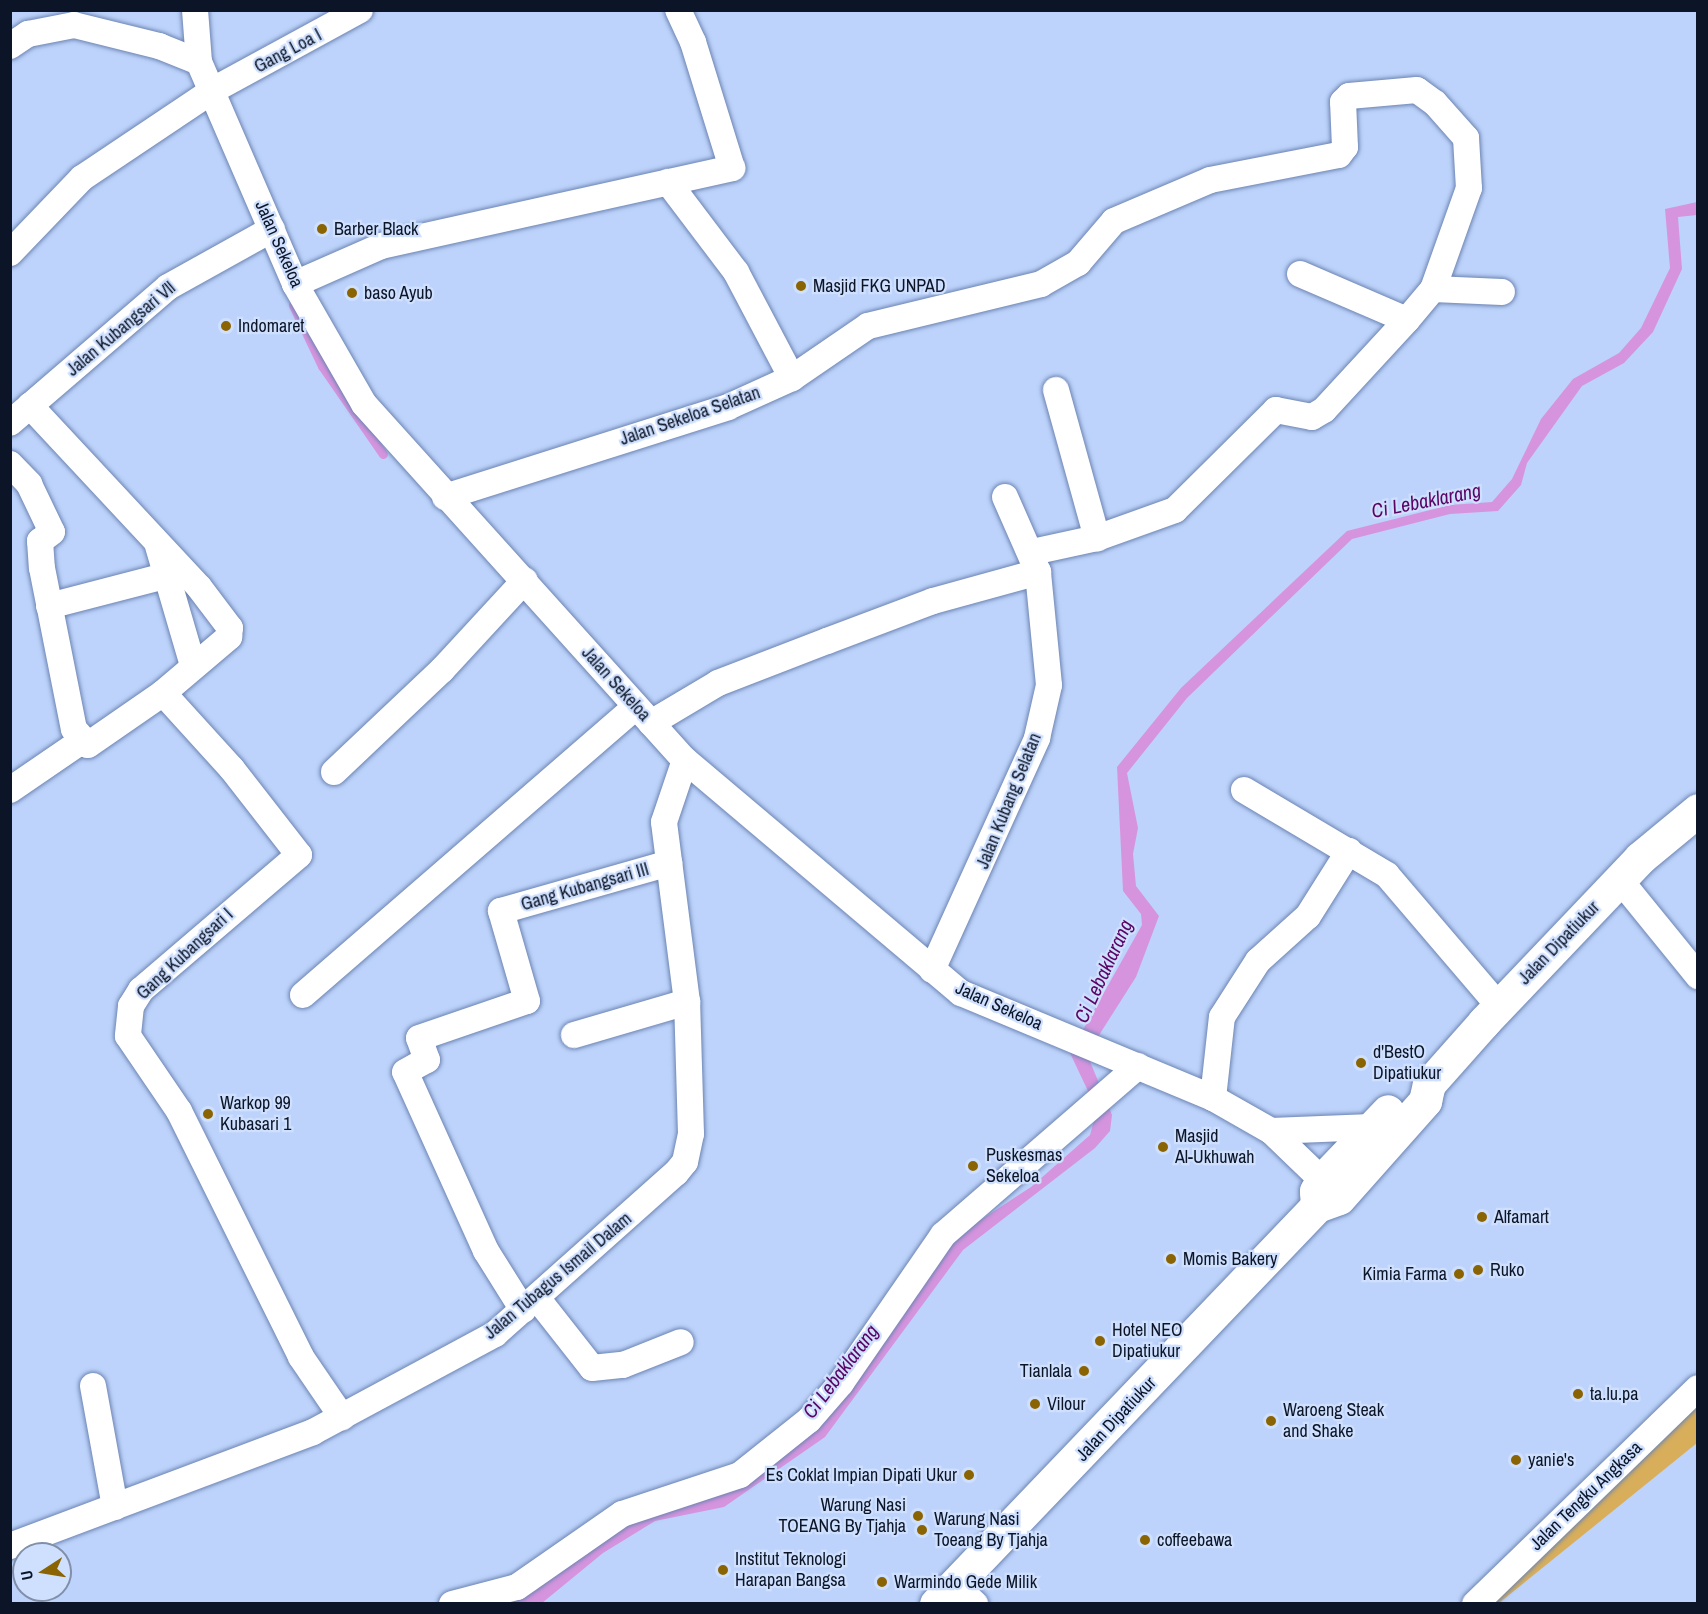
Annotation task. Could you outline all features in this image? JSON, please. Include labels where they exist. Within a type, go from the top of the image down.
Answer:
[{"type":"main road","name":"Jalan Dipatiukur","points":[[1320,1193],[1339,1198],[1425,1101],[1429,1084],[1499,1006],[1620,880],[1698,810]]},
{"type":"main road","name":"Jalan Dipatiukur","points":[[956,1598],[1320,1193],[1372,1127],[1412,1089],[1429,1084]]},
{"type":"street","name":"Jalan Sekeloa","points":[[195,10],[199,62],[215,89],[295,284],[364,404],[445,497],[525,580],[685,760],[961,993],[1109,1052],[1213,1098],[1270,1131],[1320,1193]]},
{"type":"street","name":"Gang Loa I","points":[[10,253],[82,178],[215,89],[360,10]]},
{"type":"street","points":[[295,284],[381,246],[732,168],[693,42],[678,10]]},
{"type":"street","points":[[10,46],[28,34],[74,26],[159,46],[199,62]]},
{"type":"street","name":"Jalan Sekeloa Selatan","points":[[445,497],[728,407],[792,378],[868,326],[1061,275],[1100,233],[1130,213],[1210,180],[1339,155],[1345,147],[1343,102],[1349,96],[1417,90],[1458,127],[1470,158],[1469,188],[1433,289]]},
{"type":"street","points":[[668,182],[736,272],[792,378]]},
{"type":"street","name":"Jalan Kubangsari Vll","points":[[10,423],[168,287],[272,229]]},
{"type":"street","points":[[1300,274],[1407,320]]},
{"type":"street","points":[[303,995],[643,715],[762,666],[1175,510],[1276,410],[1312,417],[1324,410],[1433,289],[1502,292]]},
{"type":"street","points":[[1056,390],[1097,538]]},
{"type":"street","points":[[10,790],[80,742],[96,743],[163,693],[229,637],[230,628],[199,587],[158,546],[30,406]]},
{"type":"street","points":[[10,464],[29,484],[52,532],[40,541],[49,606],[80,742]]},
{"type":"street","points":[[1005,497],[1035,562]]},
{"type":"street","points":[[158,546],[193,666]]},
{"type":"street","name":"Jalan Kubang Selatan","points":[[932,970],[1037,738],[1049,685],[1035,562]]},
{"type":"street","points":[[49,606],[165,576]]},
{"type":"street","points":[[334,772],[442,670],[525,580]]},
{"type":"street","name":"Gang Kubangsari I","points":[[163,693],[232,769],[299,855],[141,990],[131,1006],[128,1035],[179,1111],[301,1357],[342,1417]]},
{"type":"street","name":"Jalan Tubagus Ismail Dalam","points":[[10,1546],[251,1457],[342,1417],[495,1334],[685,1162],[690,1134],[687,1002],[665,814],[685,760]]},
{"type":"street","points":[[1244,790],[1387,875],[1499,1006]]},
{"type":"street","points":[[1213,1098],[1222,1017],[1258,961],[1308,916],[1348,850]]},
{"type":"street","name":"Gang Kubangsari III","points":[[530,1304],[486,1251],[405,1072],[427,1060],[419,1038],[527,1001],[501,911],[669,863]]},
{"type":"street","points":[[1620,880],[1698,976]]},
{"type":"street","points":[[574,1035],[687,1002]]},
{"type":"street","points":[[452,1604],[517,1587],[622,1515],[740,1475],[809,1419],[841,1383],[943,1235],[1102,1101],[1138,1066]]},
{"type":"street","points":[[1270,1131],[1372,1127]]},
{"type":"street","points":[[530,1304],[592,1368],[623,1365],[681,1342]]},
{"type":"street","points":[[93,1386],[115,1507]]},
{"type":"street","name":"Jalan Tengku Angkasa","points":[[1475,1604],[1698,1388]]},
{"type":"shaded area","points":[[1697,202],[1697,215],[1678,217],[1682,269],[1653,332],[1624,363],[1582,386],[1527,463],[1521,485],[1498,511],[1450,514],[1352,539],[1187,698],[1127,773],[1138,828],[1133,854],[1136,886],[1159,916],[1136,977],[1087,1054],[1112,1115],[1110,1131],[1095,1148],[963,1250],[825,1437],[724,1507],[655,1521],[603,1553],[542,1603],[484,1604],[535,1591],[596,1540],[648,1509],[718,1493],[816,1420],[950,1240],[1031,1187],[1090,1135],[1097,1110],[1070,1053],[1142,925],[1141,914],[1123,891],[1117,767],[1181,688],[1347,531],[1450,505],[1492,502],[1512,479],[1541,419],[1573,379],[1619,353],[1641,328],[1670,268],[1665,209]]},
{"type":"shaded area","points":[[1697,1388],[1697,1443],[1499,1603],[1479,1604]]},
{"type":"waterway","points":[[293,305],[322,366],[383,454]]},
{"type":"place","name":"Barber Black","points":[[322,229]]},
{"type":"place","name":"Masjid FKG UNPAD","points":[[801,286]]},
{"type":"place","name":"baso Ayub","points":[[352,293]]},
{"type":"place","name":"Indomaret","points":[[226,326]]},
{"type":"place","name":"d'BestO Dipatiukur","points":[[1361,1063]]},
{"type":"place","name":"Warkop 99 Kubasari 1","points":[[208,1114]]},
{"type":"place","name":"Masjid Al-Ukhuwah","points":[[1163,1147]]},
{"type":"place","name":"Puskesmas Sekeloa","points":[[973,1166]]},
{"type":"place","name":"Alfamart","points":[[1482,1217]]},
{"type":"place","name":"Momis Bakery","points":[[1171,1259]]},
{"type":"place","name":"Ruko","points":[[1478,1270]]},
{"type":"place","name":"Kimia Farma","points":[[1459,1274]]},
{"type":"place","name":"Hotel NEO Dipatiukur","points":[[1100,1341]]},
{"type":"place","name":"Tianlala","points":[[1084,1371]]},
{"type":"place","name":"ta.lu.pa","points":[[1578,1394]]},
{"type":"place","name":"Vilour","points":[[1035,1404]]},
{"type":"place","name":"Waroeng Steak and Shake","points":[[1271,1421]]},
{"type":"place","name":"yanie's","points":[[1516,1460]]},
{"type":"place","name":"Es Coklat Impian Dipati Ukur","points":[[969,1475]]},
{"type":"place","name":"Warung Nasi TOEANG By Tjahja","points":[[918,1516]]},
{"type":"place","name":"Warung Nasi Toeang By Tjahja","points":[[922,1530]]},
{"type":"place","name":"coffeebawa","points":[[1145,1540]]},
{"type":"place","name":"Institut Teknologi Harapan Bangsa","points":[[723,1570]]},
{"type":"place","name":"Warmindo Gede Milik","points":[[882,1582]]},
{"type":"water label","name":"Ci Lebaklarang","points":[[1426,500]]},
{"type":"water label","name":"Ci Lebaklarang","points":[[1103,971]]},
{"type":"water label","name":"Ci Lebaklarang","points":[[840,1371]]}]
